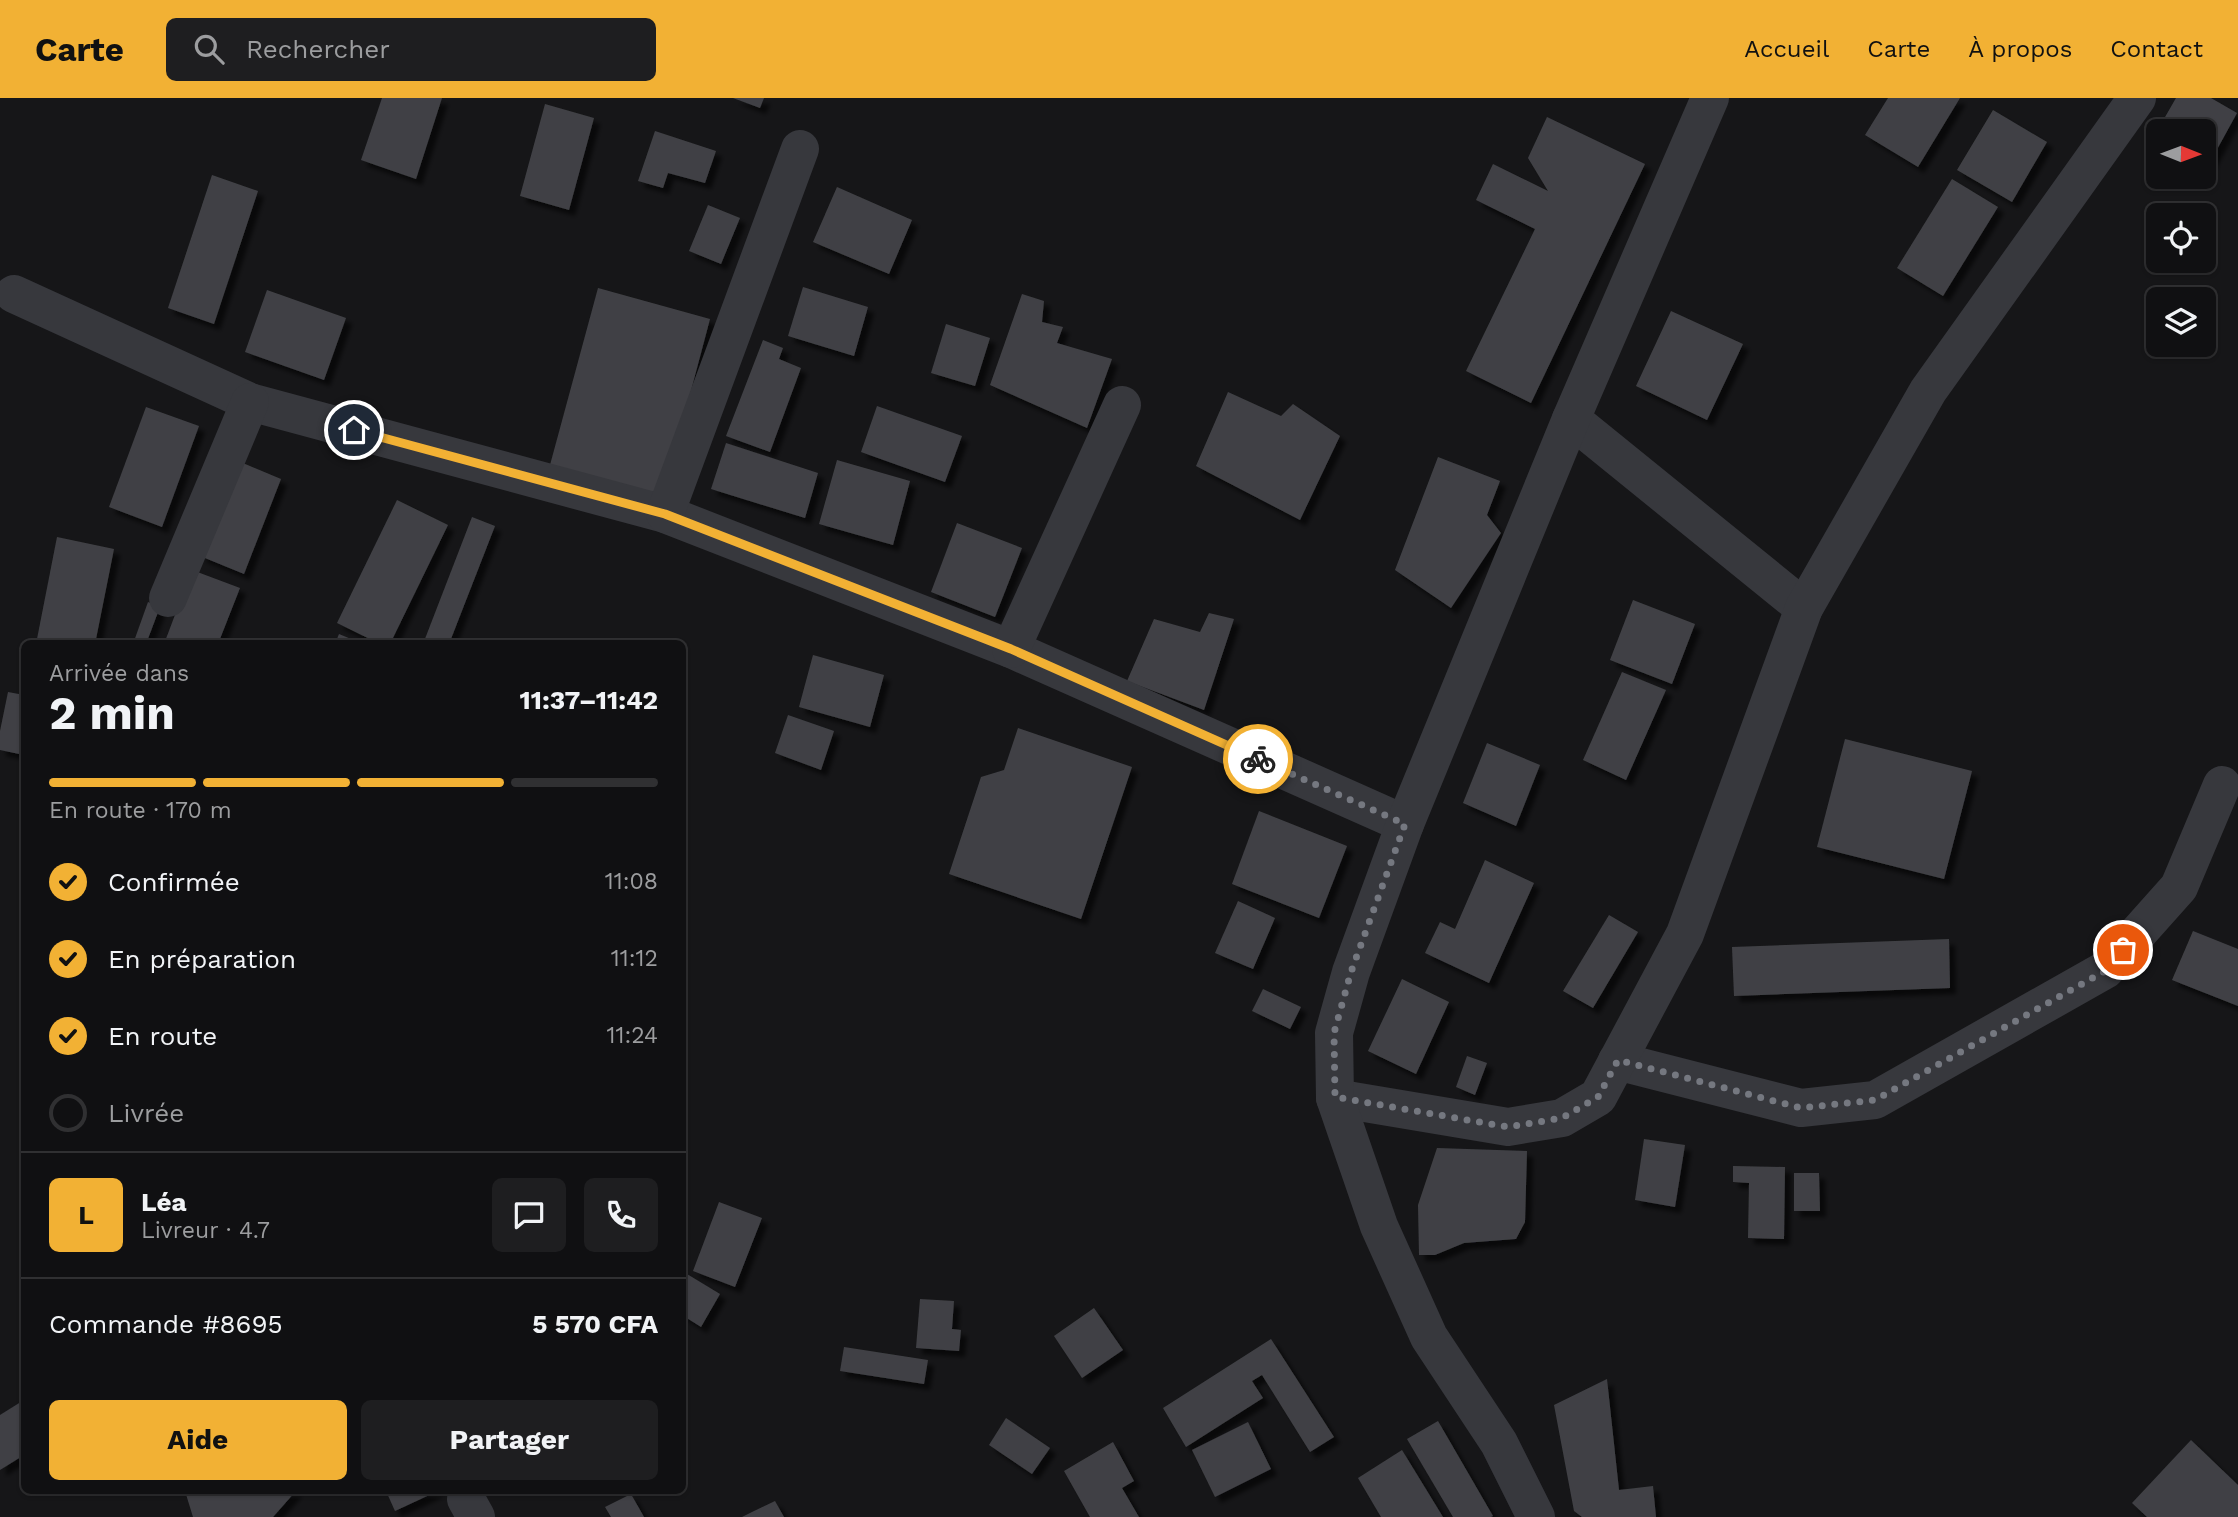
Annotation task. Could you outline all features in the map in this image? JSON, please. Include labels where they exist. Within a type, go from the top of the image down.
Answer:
[{"type":"street","points":[[1536,1517],[1499,1443],[1429,1337],[1379,1226],[1335,1097],[1334,1033],[1351,972],[1405,824],[1572,419],[1710,98]]},
{"type":"street","points":[[1335,1097],[1508,1127],[1562,1118],[1598,1097],[1685,933],[1804,608],[1928,391],[2137,98]]},
{"type":"street","points":[[665,514],[800,149]]},
{"type":"street","points":[[14,294],[250,402],[665,514],[1011,649],[1405,824]]},
{"type":"street","points":[[168,598],[250,402]]},
{"type":"street","points":[[1011,649],[1122,405]]},
{"type":"street","points":[[1572,419],[1804,608]]},
{"type":"street","points":[[1618,1060],[1801,1108],[1875,1100],[2105,971],[2179,887],[2222,785]]},
{"type":"building","points":[[382,98],[442,98],[416,179],[361,160]]},
{"type":"building","points":[[733,98],[764,98],[760,108]]},
{"type":"building","points":[[1888,98],[1960,98],[1918,167],[1865,135]]},
{"type":"building","points":[[2176,98],[2211,98],[2237,113],[2216,151],[2216,119],[2164,119]]},
{"type":"building","points":[[545,104],[594,118],[569,210],[520,196]]},
{"type":"building","points":[[1993,110],[2047,142],[2012,202],[1957,170]]},
{"type":"building","points":[[1547,117],[1645,164],[1531,403],[1466,371],[1535,229],[1476,200],[1493,164],[1548,191],[1528,158]]},
{"type":"building","points":[[655,131],[716,151],[705,183],[668,173],[663,188],[638,181]]},
{"type":"building","points":[[212,175],[258,191],[214,324],[168,308]]},
{"type":"building","points":[[1952,179],[1998,207],[1943,296],[1897,268]]},
{"type":"building","points":[[837,187],[912,220],[889,274],[813,242]]},
{"type":"building","points":[[708,205],[740,218],[721,264],[689,251]]},
{"type":"building","points":[[803,287],[868,307],[854,356],[788,336]]},
{"type":"building","points":[[598,288],[710,319],[663,496],[550,465]]},
{"type":"building","points":[[267,290],[346,318],[324,380],[245,352]]},
{"type":"building","points":[[1022,294],[1044,301],[1042,322],[1063,327],[1057,343],[1112,359],[1087,428],[990,385]]},
{"type":"building","points":[[1671,311],[1743,344],[1707,420],[1636,386]]},
{"type":"building","points":[[946,324],[990,338],[975,386],[931,373]]},
{"type":"building","points":[[763,340],[783,348],[779,359],[801,368],[770,452],[726,436]]},
{"type":"building","points":[[1228,392],[1281,416],[1293,404],[1340,436],[1300,520],[1196,466]]},
{"type":"building","points":[[877,406],[962,436],[945,482],[861,452]]},
{"type":"building","points":[[146,407],[199,426],[162,527],[109,507]]},
{"type":"building","points":[[726,443],[818,473],[805,518],[711,489]]},
{"type":"building","points":[[1438,457],[1500,481],[1487,515],[1501,533],[1451,608],[1395,570]]},
{"type":"building","points":[[837,460],[910,481],[893,545],[819,524]]},
{"type":"building","points":[[238,461],[281,479],[244,574],[200,556]]},
{"type":"building","points":[[397,500],[448,525],[392,640],[372,640],[337,623]]},
{"type":"building","points":[[472,517],[495,526],[451,640],[425,640]]},
{"type":"building","points":[[957,523],[1022,548],[995,617],[931,592]]},
{"type":"building","points":[[57,537],[114,549],[96,640],[37,640]]},
{"type":"building","points":[[192,570],[240,588],[220,640],[166,640]]},
{"type":"building","points":[[1633,600],[1695,624],[1672,684],[1610,660]]},
{"type":"building","points":[[148,602],[160,607],[148,640],[134,640]]},
{"type":"building","points":[[1209,613],[1234,619],[1204,710],[1127,681],[1154,619],[1200,632]]},
{"type":"building","points":[[339,634],[353,640],[337,640]]},
{"type":"building","points":[[813,655],[884,675],[870,727],[799,707]]},
{"type":"building","points":[[1622,672],[1666,690],[1626,780],[1583,760]]},
{"type":"building","points":[[8,692],[21,694],[21,754],[0,750],[0,731]]},
{"type":"building","points":[[788,715],[834,731],[821,770],[775,753]]},
{"type":"building","points":[[1018,728],[1132,767],[1081,919],[949,874],[981,777],[1004,770]]},
{"type":"building","points":[[1845,739],[1972,771],[1944,879],[1817,847]]},
{"type":"building","points":[[1487,743],[1540,765],[1516,826],[1463,803]]},
{"type":"building","points":[[1259,811],[1347,846],[1319,918],[1232,884]]},
{"type":"building","points":[[1485,860],[1534,883],[1489,983],[1425,953],[1440,922],[1455,929]]},
{"type":"building","points":[[1238,901],[1275,918],[1253,969],[1215,953]]},
{"type":"building","points":[[1609,915],[1638,932],[1593,1008],[1563,991]]},
{"type":"building","points":[[2193,931],[2238,949],[2238,1006],[2172,980]]},
{"type":"building","points":[[1949,939],[1950,988],[1734,996],[1732,947]]},
{"type":"building","points":[[1402,979],[1449,1002],[1416,1074],[1368,1051]]},
{"type":"building","points":[[1263,989],[1301,1007],[1290,1029],[1252,1011]]},
{"type":"building","points":[[1467,1056],[1487,1063],[1475,1095],[1456,1087]]},
{"type":"building","points":[[1644,1139],[1685,1145],[1675,1207],[1635,1200]]},
{"type":"building","points":[[1437,1148],[1527,1151],[1525,1222],[1516,1239],[1464,1243],[1435,1255],[1419,1255],[1418,1205]]},
{"type":"building","points":[[1733,1166],[1785,1167],[1784,1239],[1748,1238],[1749,1183],[1733,1182]]},
{"type":"building","points":[[1794,1173],[1819,1173],[1820,1211],[1794,1211]]},
{"type":"building","points":[[719,1202],[762,1218],[735,1287],[693,1271]]},
{"type":"building","points":[[686,1273],[720,1294],[701,1327],[686,1318]]},
{"type":"building","points":[[920,1299],[954,1301],[952,1329],[961,1330],[959,1351],[916,1348]]},
{"type":"building","points":[[1094,1308],[1123,1350],[1082,1378],[1054,1336]]},
{"type":"building","points":[[1271,1339],[1334,1437],[1310,1452],[1262,1375],[1252,1381],[1263,1398],[1186,1447],[1163,1408]]},
{"type":"building","points":[[844,1347],[928,1360],[924,1384],[840,1371]]},
{"type":"building","points":[[1607,1379],[1619,1490],[1653,1486],[1656,1517],[1582,1517],[1574,1511],[1554,1405]]},
{"type":"building","points":[[21,1402],[21,1457],[0,1470],[0,1415]]},
{"type":"building","points":[[1006,1418],[1050,1448],[1032,1474],[989,1445]]},
{"type":"building","points":[[1438,1421],[1493,1516],[1453,1517],[1407,1439]]},
{"type":"building","points":[[1248,1422],[1271,1469],[1215,1497],[1192,1450]]},
{"type":"building","points":[[2191,1440],[2238,1485],[2238,1517],[2147,1517],[2132,1503]]},
{"type":"building","points":[[1113,1442],[1134,1481],[1122,1488],[1139,1517],[1090,1517],[1064,1471]]},
{"type":"building","points":[[1402,1450],[1443,1517],[1381,1517],[1358,1478]]},
{"type":"building","points":[[186,1494],[293,1494],[273,1517],[193,1517]]},
{"type":"building","points":[[387,1494],[432,1494],[395,1511]]},
{"type":"building","points":[[631,1494],[644,1517],[611,1517],[605,1507]]},
{"type":"building","points":[[775,1501],[784,1517],[742,1517],[752,1512]]},
{"type":"way so far","points":[[1258,759],[1405,824],[1351,972],[1334,1033],[1335,1097],[1508,1127],[1562,1118],[1598,1097],[1618,1060],[1801,1108],[1875,1100],[2105,971],[2123,950]]},
{"type":"route","points":[[354,430],[665,514],[1011,649],[1258,759]]}]
